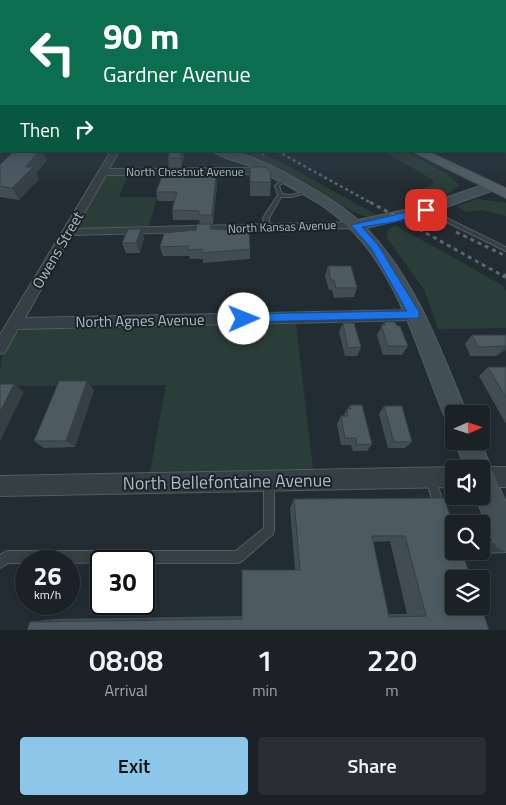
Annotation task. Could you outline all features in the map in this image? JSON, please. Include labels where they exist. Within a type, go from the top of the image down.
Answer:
[{"type":"main road","points":[[419,152],[490,188],[506,194]]},
{"type":"street","name":"Owens Street","points":[[0,348],[115,152]]},
{"type":"street","points":[[221,152],[249,161],[285,179],[344,215],[356,225],[375,247],[415,315],[452,405]]},
{"type":"street","name":"North Chestnut Avenue","points":[[103,172],[268,170]]},
{"type":"street","name":"North Kansas Avenue","points":[[68,232],[356,225],[394,220],[490,188]]},
{"type":"street","name":"North Agnes Avenue","points":[[14,324],[415,315]]},
{"type":"street","name":"North Bellefontaine Avenue","points":[[0,486],[445,477]]},
{"type":"street","points":[[490,477],[506,477]]},
{"type":"street","points":[[490,499],[506,537]]},
{"type":"lane","points":[[267,228],[266,218],[280,195],[277,186],[285,179]]},
{"type":"lane","points":[[280,195],[291,196],[308,192]]},
{"type":"lane","points":[[426,210],[506,249]]},
{"type":"lane","points":[[430,478],[445,521]]},
{"type":"lane","points":[[0,562],[7,557],[238,557],[269,530],[269,481]]},
{"type":"lane","points":[[490,547],[506,546]]},
{"type":"green space","points":[[234,152],[256,152],[281,162],[382,218],[361,215],[351,211],[297,178]]},
{"type":"green space","points":[[386,152],[407,152],[448,174],[459,185],[444,198],[428,201],[416,191],[433,184],[433,180]]},
{"type":"green space","points":[[105,174],[129,174],[119,197],[158,197],[148,228],[80,228],[79,224]]},
{"type":"green space","points":[[478,199],[506,203],[506,216],[481,210],[466,212],[457,206]]},
{"type":"green space","points":[[395,225],[502,285],[506,291],[506,328],[438,329],[425,291],[387,238],[388,230]]},
{"type":"green space","points":[[296,324],[313,469],[150,472],[166,385],[0,386],[0,368],[3,352],[11,338],[27,328]]},
{"type":"building","points":[[13,152],[38,152],[25,167],[33,167],[12,188],[0,186],[0,165]]},
{"type":"building","points":[[170,152],[182,152],[180,158],[168,158]]},
{"type":"building","points":[[250,167],[265,167],[270,171],[271,182],[250,182]]},
{"type":"building","points":[[165,168],[177,168],[178,175],[210,174],[210,177],[216,177],[212,215],[199,215],[199,211],[172,210],[177,192],[156,192]]},
{"type":"building","points":[[197,224],[211,224],[210,229],[249,231],[250,249],[202,253],[202,249],[188,250],[188,246],[160,247],[164,233],[196,230]]},
{"type":"building","points":[[128,229],[141,229],[136,243],[122,243]]},
{"type":"building","points":[[328,266],[351,266],[357,288],[336,288],[334,280],[331,280]]},
{"type":"building","points":[[384,322],[395,322],[397,326],[400,326],[408,346],[388,346],[381,325],[385,325]]},
{"type":"building","points":[[343,323],[354,323],[361,347],[348,348]]},
{"type":"building","points":[[472,335],[506,335],[506,346],[478,347]]},
{"type":"building","points":[[488,367],[506,367],[506,398]]},
{"type":"building","points":[[59,381],[87,381],[66,441],[34,441]]},
{"type":"building","points":[[0,384],[14,384],[0,412]]},
{"type":"building","points":[[350,405],[362,405],[372,444],[357,445],[356,438],[345,438],[341,416],[348,416],[347,409],[351,409]]},
{"type":"building","points":[[384,406],[402,406],[412,442],[394,442]]},
{"type":"building","points":[[444,498],[450,515],[445,515],[445,560],[465,560],[468,570],[445,570],[445,615],[484,615],[489,630],[27,630],[30,622],[242,619],[242,570],[300,570],[294,499]],"holes":[[[372,536],[405,536],[426,616],[389,617]]]},
{"type":"railway","points":[[259,152],[264,155]]},
{"type":"railway","points":[[279,152],[373,204]]},
{"type":"railway","points":[[370,202],[505,277]]},
{"type":"railway","points":[[456,232],[506,256]]},
{"type":"route","points":[[244,319],[415,315],[375,247],[356,225],[394,220],[426,210]]}]
